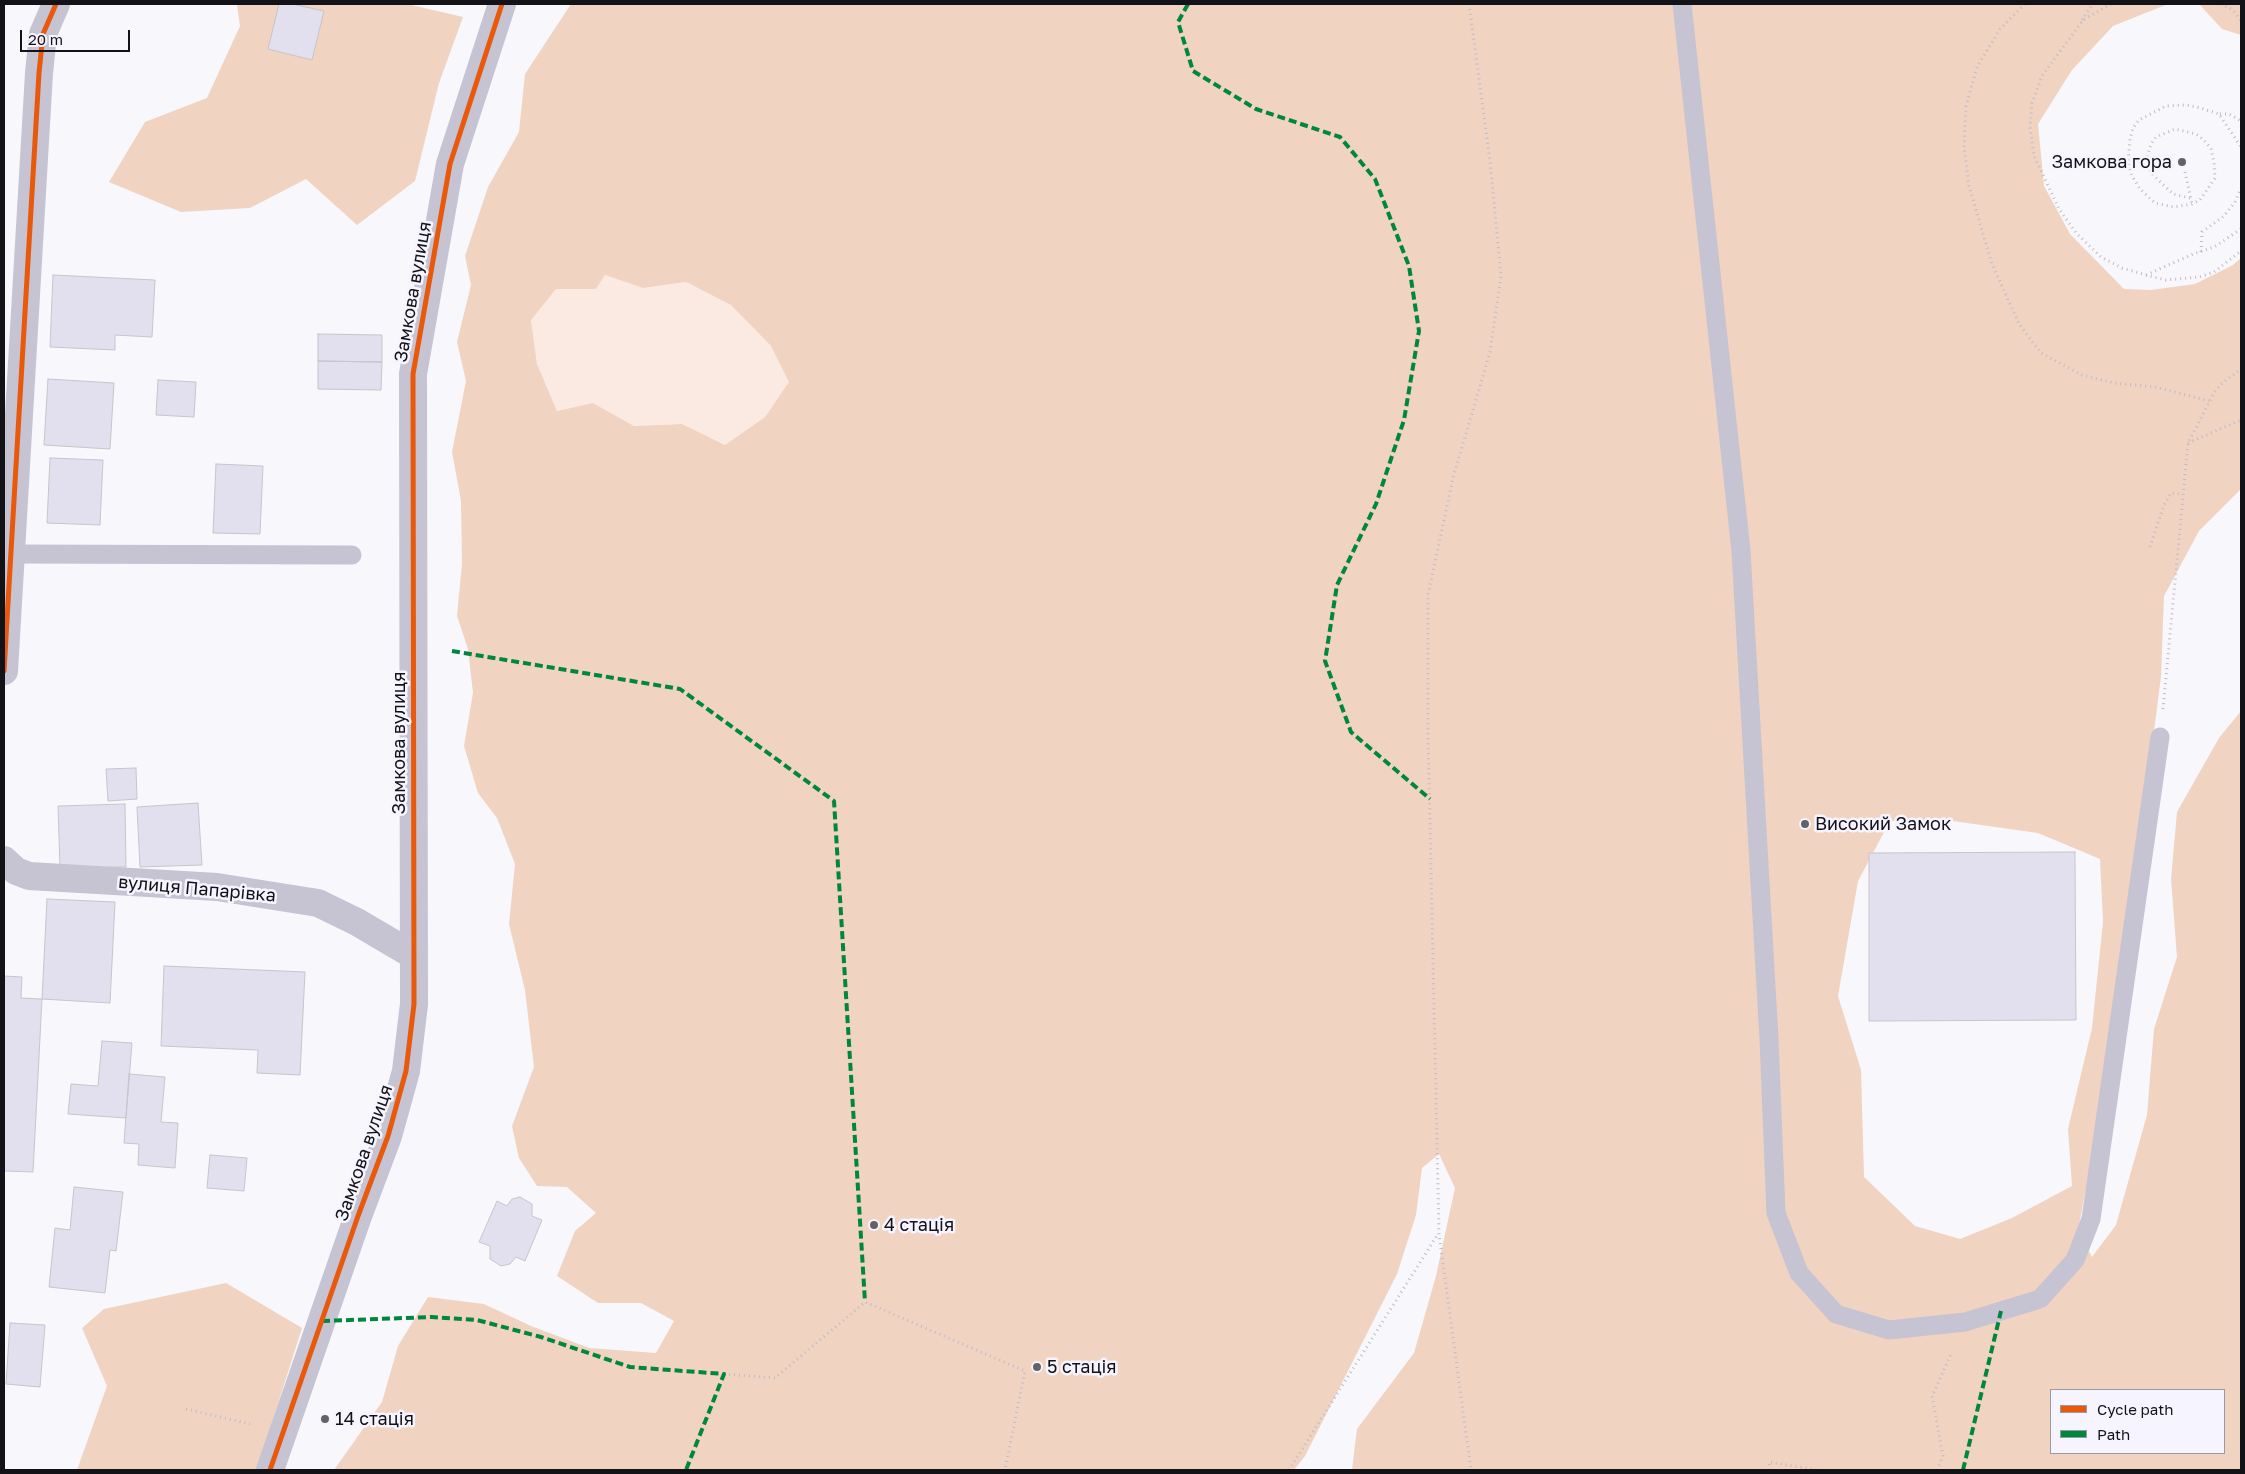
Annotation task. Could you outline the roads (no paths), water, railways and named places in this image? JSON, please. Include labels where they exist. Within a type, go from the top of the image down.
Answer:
[{"type":"street","points":[[4,671],[42,34],[56,4]]},
{"type":"street","name":"Замкова вулиця","points":[[270,1470],[358,1216],[388,1136],[406,1071],[414,1004],[413,374],[450,164],[502,4]]},
{"type":"street","name":"вулиця Папарівка","points":[[4,860],[16,871],[29,876],[217,887],[318,903],[357,922],[413,955]]},
{"type":"lane","points":[[1682,4],[1741,551],[1769,1039],[1776,1213],[1800,1273],[1836,1314],[1889,1330],[1965,1322],[2040,1299],[2075,1260],[2091,1220],[2160,738]]},
{"type":"lane","points":[[11,554],[352,555]]},
{"type":"place","name":"Замкова гора","points":[[2182,162]]},
{"type":"place","name":"Високий Замок","points":[[1805,824]]},
{"type":"place","name":"4 стація","points":[[874,1225]]},
{"type":"place","name":"5 стація","points":[[1037,1367]]},
{"type":"place","name":"14 стація","points":[[325,1419]]}]
